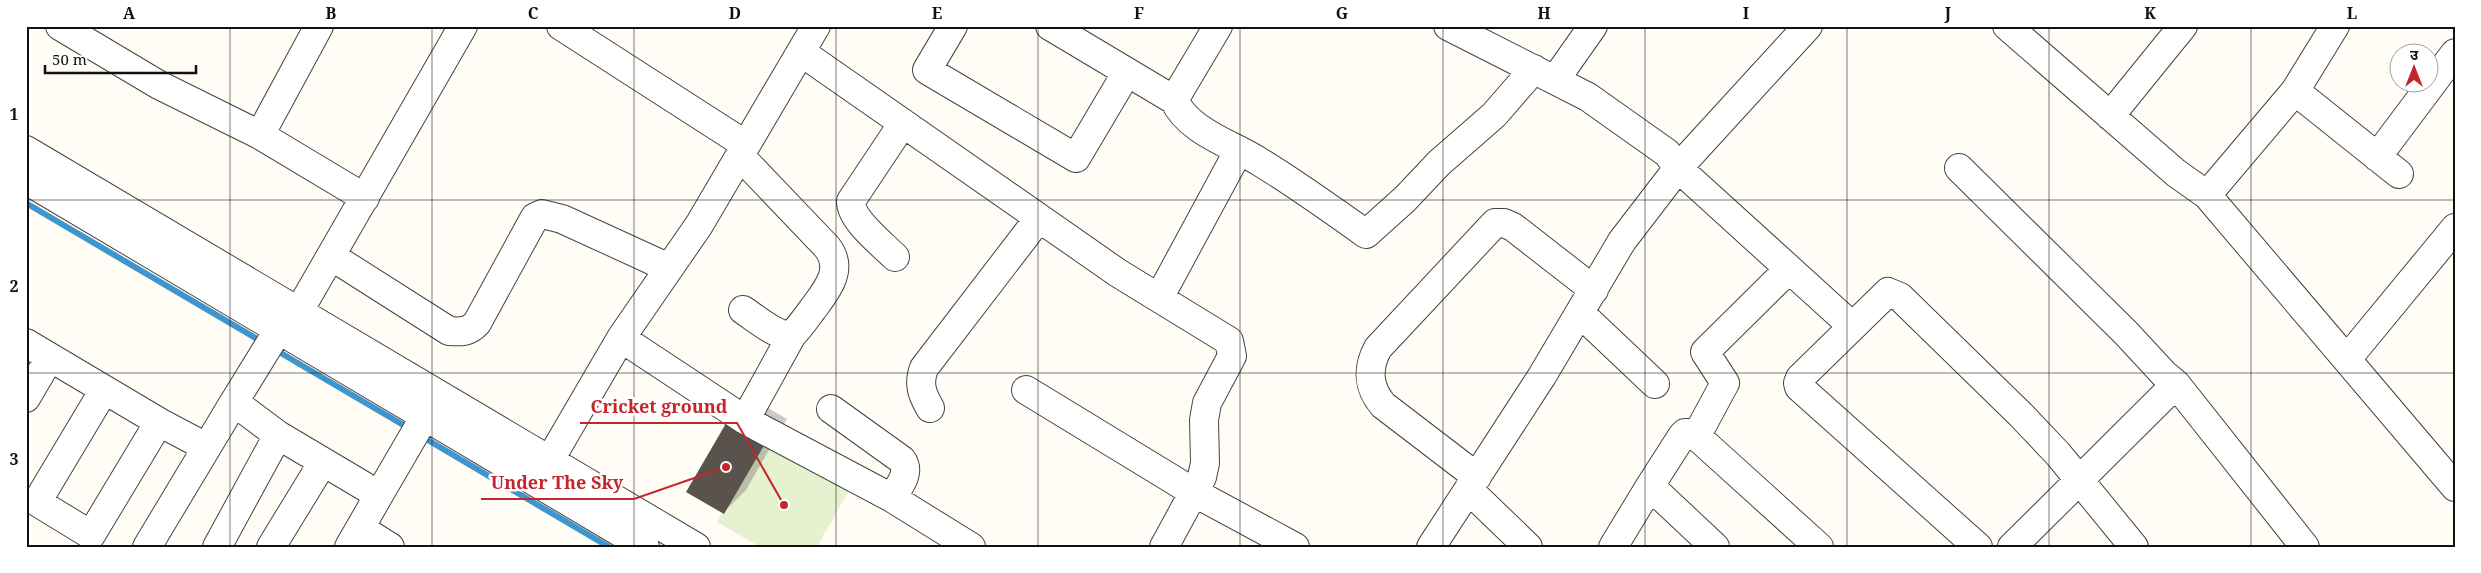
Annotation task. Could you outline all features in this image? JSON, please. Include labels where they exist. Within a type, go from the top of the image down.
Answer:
[{"type":"street","points":[[60,26],[159,85],[260,135],[365,198]]},
{"type":"street","points":[[299,311],[463,26]]},
{"type":"street","points":[[561,26],[743,150],[827,247],[835,261],[833,279],[827,290],[792,334],[745,420]]},
{"type":"street","points":[[953,26],[927,70],[1076,158],[1127,72]]},
{"type":"street","points":[[1050,26],[1174,100],[1180,112],[1198,127],[1260,161],[1366,234],[1405,199],[1439,163],[1544,74],[1593,26]]},
{"type":"street","points":[[1174,100],[1218,26]]},
{"type":"street","points":[[1448,26],[1588,97],[1667,153],[1678,168],[1788,270],[1852,326]]},
{"type":"street","points":[[1431,547],[1580,313],[1622,241],[1678,168],[1808,26]]},
{"type":"street","points":[[2007,26],[2176,173],[2207,195],[2455,487]]},
{"type":"street","points":[[2110,116],[2183,26]]},
{"type":"street","points":[[2207,195],[2295,91],[2335,26]]},
{"type":"street","points":[[260,135],[315,28]]},
{"type":"street","points":[[543,471],[621,338],[699,225],[743,150],[806,35],[903,122],[1118,273],[1229,341],[1232,349],[1229,362],[1207,402],[1204,420],[1205,464],[1195,493],[1164,547]]},
{"type":"street","points":[[2377,157],[2455,53]]},
{"type":"street","points":[[2295,91],[2399,174]]},
{"type":"street","points":[[895,257],[860,222],[850,207],[851,201],[903,122]]},
{"type":"street","points":[[26,150],[299,311],[543,471],[645,547]]},
{"type":"street","points":[[1159,298],[1239,150]]},
{"type":"street","points":[[1959,168],[2176,384],[2305,547]]},
{"type":"street","points":[[26,180],[425,416],[543,471],[696,547]]},
{"type":"street","points":[[331,256],[450,331],[459,332],[467,331],[478,323],[535,217],[542,214],[557,217],[670,268]]},
{"type":"street","points":[[930,408],[921,392],[920,382],[924,368],[1039,218]]},
{"type":"street","points":[[1528,547],[1473,483],[1383,405],[1374,394],[1370,376],[1371,360],[1378,348],[1495,223],[1504,223],[1513,227],[1594,290]]},
{"type":"street","points":[[2347,359],[2455,228]]},
{"type":"street","points":[[1697,435],[1725,383],[1705,352],[1788,270]]},
{"type":"street","points":[[1978,547],[1799,387],[1800,378],[1885,294],[1896,294],[2022,415],[2080,480],[2134,547]]},
{"type":"street","points":[[743,310],[779,334],[788,336],[792,334]]},
{"type":"street","points":[[1580,313],[1655,384]]},
{"type":"street","points":[[147,547],[279,329]]},
{"type":"street","points":[[621,338],[745,420],[892,498],[971,547]]},
{"type":"street","points":[[26,343],[159,422],[206,447]]},
{"type":"street","points":[[26,398],[50,357]]},
{"type":"street","points":[[2012,547],[2176,384]]},
{"type":"street","points":[[104,390],[37,502],[102,541],[159,422]]},
{"type":"street","points":[[1026,390],[1195,493],[1295,547]]},
{"type":"street","points":[[234,402],[278,435],[379,495]]},
{"type":"street","points":[[831,409],[902,460],[906,469],[905,475],[892,498]]},
{"type":"street","points":[[390,547],[355,537],[425,416]]},
{"type":"street","points":[[1613,547],[1682,436],[1689,432],[1697,435],[1819,547]]},
{"type":"street","points":[[217,547],[278,435]]},
{"type":"street","points":[[271,547],[323,462]]},
{"type":"street","points":[[1650,486],[1716,547]]},
{"type":"green space","points":[[767,438],[851,487],[817,547],[760,547],[717,522]]},
{"type":"building","points":[[728,420],[766,442],[724,514],[686,492]]},
{"type":"waterway","points":[[26,203],[264,343]]},
{"type":"waterway","points":[[274,349],[410,429]]},
{"type":"waterway","points":[[421,436],[609,547]]},
{"type":"place","name":"Under The Sky","points":[[726,467]]},
{"type":"place","name":"Cricket ground","points":[[784,505]]}]
